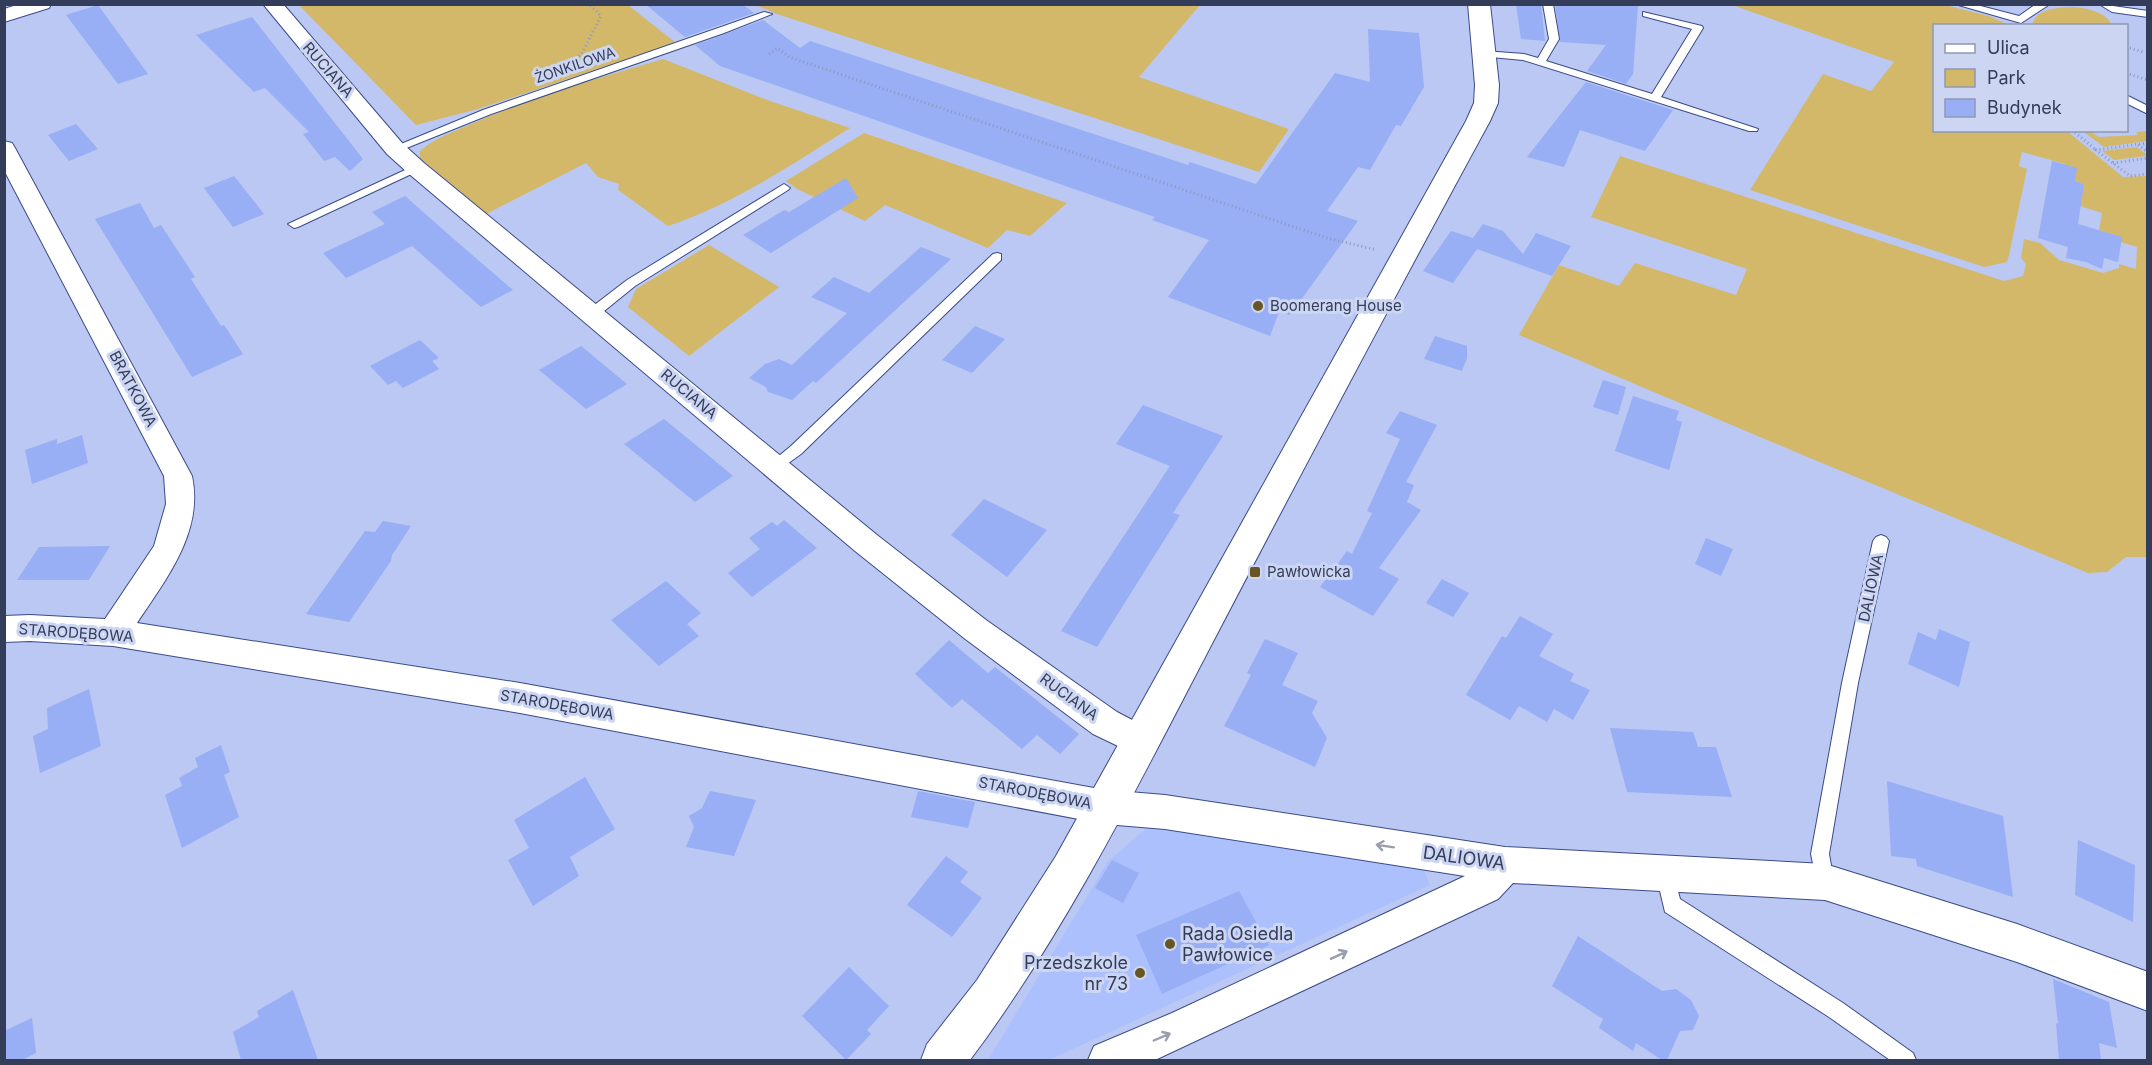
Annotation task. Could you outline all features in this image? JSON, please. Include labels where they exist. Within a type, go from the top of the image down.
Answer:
[{"type":"street","points":[[4,16],[42,4]]},
{"type":"street","name":"RUCIANA","points":[[272,4],[395,149],[416,168],[593,313],[866,543],[975,629],[1105,723],[1141,742]]},
{"type":"street","points":[[943,1060],[1018,956],[1106,807],[1485,105],[1488,85],[1479,4]]},
{"type":"street","name":"BRATKOWA","points":[[4,148],[178,476],[181,491],[180,513],[168,550],[113,633]]},
{"type":"street","name":"STARODĘBOWA","points":[[4,629],[30,628],[113,633],[520,698],[1106,807]]},
{"type":"street","name":"DALIOWA","points":[[1106,807],[1165,812],[1505,865],[1825,882],[2017,944],[2148,992]]},
{"type":"street","points":[[1108,1060],[1186,1027],[1485,886],[1505,865]]},
{"type":"lane","points":[[1540,63],[1554,39],[1548,4]]},
{"type":"lane","points":[[1960,4],[2021,23],[2031,10],[2045,4]]},
{"type":"lane","points":[[2104,4],[2115,10],[2148,14]]},
{"type":"lane","points":[[2115,10],[2122,24]]},
{"type":"lane","name":"ŻONKILOWA","points":[[395,149],[452,124],[687,44],[767,14]]},
{"type":"lane","points":[[1646,14],[1698,28],[1655,98]]},
{"type":"lane","points":[[1484,54],[1524,57],[1753,129]]},
{"type":"lane","points":[[2128,99],[2148,111]]},
{"type":"lane","points":[[294,224],[416,168]]},
{"type":"lane","points":[[593,313],[632,283],[784,188]]},
{"type":"lane","points":[[775,465],[796,450],[997,257]]},
{"type":"lane","name":"DALIOWA","points":[[1825,882],[1820,854],[1850,682],[1881,541]]},
{"type":"lane","points":[[1665,874],[1672,905],[1836,1010],[1906,1060]]},
{"type":"path","points":[[544,92],[582,53],[601,16],[589,4]]},
{"type":"path","points":[[2128,47],[2143,52]]},
{"type":"path","points":[[769,54],[777,48],[789,57],[1354,246],[1405,252]]},
{"type":"path","points":[[2128,73],[2148,80]]},
{"type":"path","points":[[2074,132],[2130,177],[2148,174]]},
{"type":"path","points":[[2096,150],[2148,143]]},
{"type":"path","points":[[2138,144],[2148,152]]},
{"type":"path","points":[[2112,163],[2148,158]]},
{"type":"shaded area","name":"Przedszkole nr 73","points":[[1149,826],[1422,866],[1430,885],[1049,1060],[988,1060],[1110,858]]},
{"type":"green space","points":[[299,5],[628,5],[676,43],[478,109],[416,125]]},
{"type":"green space","points":[[756,5],[1200,5],[1139,77],[1289,129],[1259,172],[777,14]]},
{"type":"green space","points":[[1732,5],[1945,5],[1989,16],[2007,24],[1933,24],[1933,132],[2068,132],[2123,177],[2147,176],[2147,557],[2126,557],[2107,572],[2088,573],[1519,335],[1559,265],[1619,286],[1635,263],[1736,295],[1747,269],[1591,217],[1620,156],[2004,281],[2023,276],[2026,264],[2021,258],[2024,239],[2040,243],[2059,260],[2103,273],[2119,268],[2119,264],[2136,269],[2137,247],[2121,242],[2121,237],[2099,230],[2102,213],[2080,206],[2084,184],[2075,181],[2075,177],[2064,174],[2065,164],[2022,152],[2019,166],[2027,169],[2007,262],[1984,267],[1750,190],[1823,74],[1871,91],[1894,62]]},
{"type":"green space","points":[[2072,7],[2089,9],[2105,16],[2111,24],[2032,24],[2034,19],[2042,12]]},
{"type":"green space","points":[[663,59],[770,101],[850,128],[739,195],[668,226],[618,190],[619,184],[598,177],[586,163],[486,214],[420,158],[420,151],[431,142],[493,115],[565,89]]},
{"type":"green space","points":[[2147,131],[2147,141],[2104,147],[2084,132],[2092,132],[2099,137],[2138,135],[2136,132]]},
{"type":"green space","points":[[864,133],[1067,203],[1030,236],[1007,230],[988,248],[885,205],[865,221],[797,189],[786,181]]},
{"type":"green space","points":[[2137,147],[2146,156],[2114,160],[2102,151]]},
{"type":"green space","points":[[709,245],[779,287],[689,356],[628,307],[636,289]]},
{"type":"building","points":[[645,4],[742,4],[754,13],[685,37]]},
{"type":"building","points":[[1516,4],[1541,4],[1545,41],[1521,39]]},
{"type":"building","points":[[1555,4],[1638,4],[1633,74],[1626,84],[1587,71],[1606,45],[1560,42]]},
{"type":"building","points":[[98,5],[148,74],[118,84],[66,15]]},
{"type":"building","points":[[252,17],[363,159],[350,171],[335,157],[324,161],[303,134],[309,132],[265,88],[254,92],[196,35]]},
{"type":"building","points":[[763,20],[800,48],[810,41],[1188,165],[1190,162],[1256,184],[1335,73],[1370,82],[1368,29],[1419,33],[1424,87],[1401,126],[1396,125],[1370,170],[1358,167],[1327,211],[1358,221],[1290,315],[1279,312],[1270,336],[1168,297],[1209,240],[1152,220],[1155,217],[720,66],[695,45]]},
{"type":"building","points":[[1586,82],[1673,110],[1645,151],[1580,130],[1564,167],[1527,157]]},
{"type":"building","points":[[76,124],[98,149],[69,161],[48,135]]},
{"type":"building","points":[[2052,161],[2077,168],[2075,181],[2084,184],[2078,224],[2122,237],[2118,262],[2104,258],[2102,269],[2086,262],[2066,258],[2068,247],[2038,238]]},
{"type":"building","points":[[234,176],[264,214],[233,227],[204,188]]},
{"type":"building","points":[[846,178],[858,198],[771,253],[743,235],[784,210],[789,212]]},
{"type":"building","points":[[405,196],[513,290],[481,307],[412,246],[346,278],[323,253],[385,224],[372,212]]},
{"type":"building","points":[[140,203],[154,228],[161,225],[195,277],[191,279],[221,326],[224,325],[243,354],[192,377],[95,219]]},
{"type":"building","points":[[1483,224],[1503,231],[1523,254],[1536,233],[1571,246],[1552,276],[1477,249],[1453,283],[1423,271],[1451,231],[1473,238]]},
{"type":"building","points":[[921,247],[951,259],[816,383],[813,381],[792,400],[768,392],[766,387],[749,378],[765,364],[779,359],[792,365],[847,313],[811,297],[834,277],[869,293]]},
{"type":"building","points":[[975,326],[1005,339],[972,373],[942,360]]},
{"type":"building","points":[[1435,336],[1467,346],[1467,358],[1462,371],[1424,359]]},
{"type":"building","points":[[420,340],[439,358],[432,361],[439,369],[403,388],[396,381],[388,385],[370,366]]},
{"type":"building","points":[[581,346],[627,384],[586,409],[539,370]]},
{"type":"building","points":[[1603,380],[1626,387],[1618,415],[1593,407]]},
{"type":"building","points":[[1633,396],[1679,411],[1676,420],[1682,422],[1669,470],[1615,451]]},
{"type":"building","points":[[1143,405],[1223,436],[1173,513],[1180,515],[1097,647],[1061,631],[1170,466],[1116,444]]},
{"type":"building","points":[[1400,411],[1437,425],[1406,482],[1414,485],[1407,502],[1421,510],[1379,568],[1399,579],[1373,616],[1320,587],[1347,551],[1352,554],[1372,513],[1367,511],[1400,439],[1386,433]]},
{"type":"building","points":[[664,419],[733,476],[695,502],[624,444]]},
{"type":"building","points":[[82,435],[88,463],[32,484],[25,450],[57,439],[57,444]]},
{"type":"building","points":[[984,499],[1047,530],[1007,577],[951,535]]},
{"type":"building","points":[[784,520],[817,548],[752,597],[728,573],[760,549],[749,538],[772,522],[777,526]]},
{"type":"building","points":[[383,521],[411,526],[392,555],[391,561],[349,622],[306,614],[365,531],[375,532]]},
{"type":"building","points":[[1706,538],[1733,549],[1721,576],[1695,564]]},
{"type":"building","points":[[110,546],[89,580],[17,580],[39,547]]},
{"type":"building","points":[[1442,579],[1469,593],[1453,617],[1426,603]]},
{"type":"building","points":[[666,581],[701,613],[687,624],[699,636],[659,666],[611,620]]},
{"type":"building","points":[[1520,616],[1553,634],[1539,656],[1574,674],[1570,681],[1590,690],[1573,720],[1554,709],[1547,722],[1519,706],[1510,720],[1466,695],[1502,636],[1506,638]]},
{"type":"building","points":[[1939,629],[1970,642],[1959,687],[1908,664],[1918,632],[1936,640]]},
{"type":"building","points":[[1265,639],[1298,653],[1282,685],[1318,701],[1312,713],[1327,738],[1315,767],[1224,726],[1251,675],[1247,673]]},
{"type":"building","points":[[949,640],[988,673],[995,667],[1079,734],[1060,754],[1037,735],[1022,749],[962,699],[952,708],[915,674]]},
{"type":"building","points":[[89,689],[101,746],[40,773],[33,736],[48,729],[47,708]]},
{"type":"building","points":[[1610,728],[1693,732],[1698,747],[1716,747],[1732,797],[1627,792]]},
{"type":"building","points":[[221,745],[230,772],[224,775],[239,817],[182,848],[165,795],[182,786],[179,778],[198,767],[195,758]]},
{"type":"building","points":[[585,777],[615,829],[570,857],[579,876],[533,906],[508,860],[529,848],[514,820]]},
{"type":"building","points":[[1887,781],[2003,816],[2013,897],[1917,866],[1916,859],[1891,856]]},
{"type":"building","points":[[710,791],[756,800],[734,856],[686,847],[694,827],[689,816],[702,808]]},
{"type":"building","points":[[918,791],[975,802],[968,828],[911,817]]},
{"type":"building","points":[[2078,840],[2135,865],[2133,922],[2075,895]]},
{"type":"building","points":[[946,856],[968,872],[960,882],[982,898],[952,937],[907,905]]},
{"type":"building","points":[[1112,860],[1139,873],[1123,903],[1095,888]]},
{"type":"building","points":[[1239,891],[1269,945],[1162,994],[1136,935]]},
{"type":"building","points":[[1578,936],[1662,991],[1676,989],[1691,1000],[1699,1016],[1693,1030],[1680,1031],[1667,1060],[1662,1060],[1636,1043],[1633,1051],[1599,1028],[1603,1019],[1552,986]]},
{"type":"building","points":[[849,967],[889,1006],[867,1030],[871,1034],[846,1060],[802,1016]]},
{"type":"building","points":[[2053,979],[2109,1002],[2117,1048],[2099,1043],[2101,1060],[2059,1060]]},
{"type":"building","points":[[293,990],[318,1060],[241,1060],[233,1032],[259,1017],[257,1011]]},
{"type":"building","points":[[32,1018],[36,1053],[22,1060],[4,1060],[4,1031]]},
{"type":"place","name":"Boomerang House","points":[[1258,306]]},
{"type":"place","name":"Pawłowicka","points":[[1255,572]]},
{"type":"place","name":"Rada Osiedla Pawłowice","points":[[1170,944]]},
{"type":"place","name":"Przedszkole nr 73","points":[[1140,973]]}]
